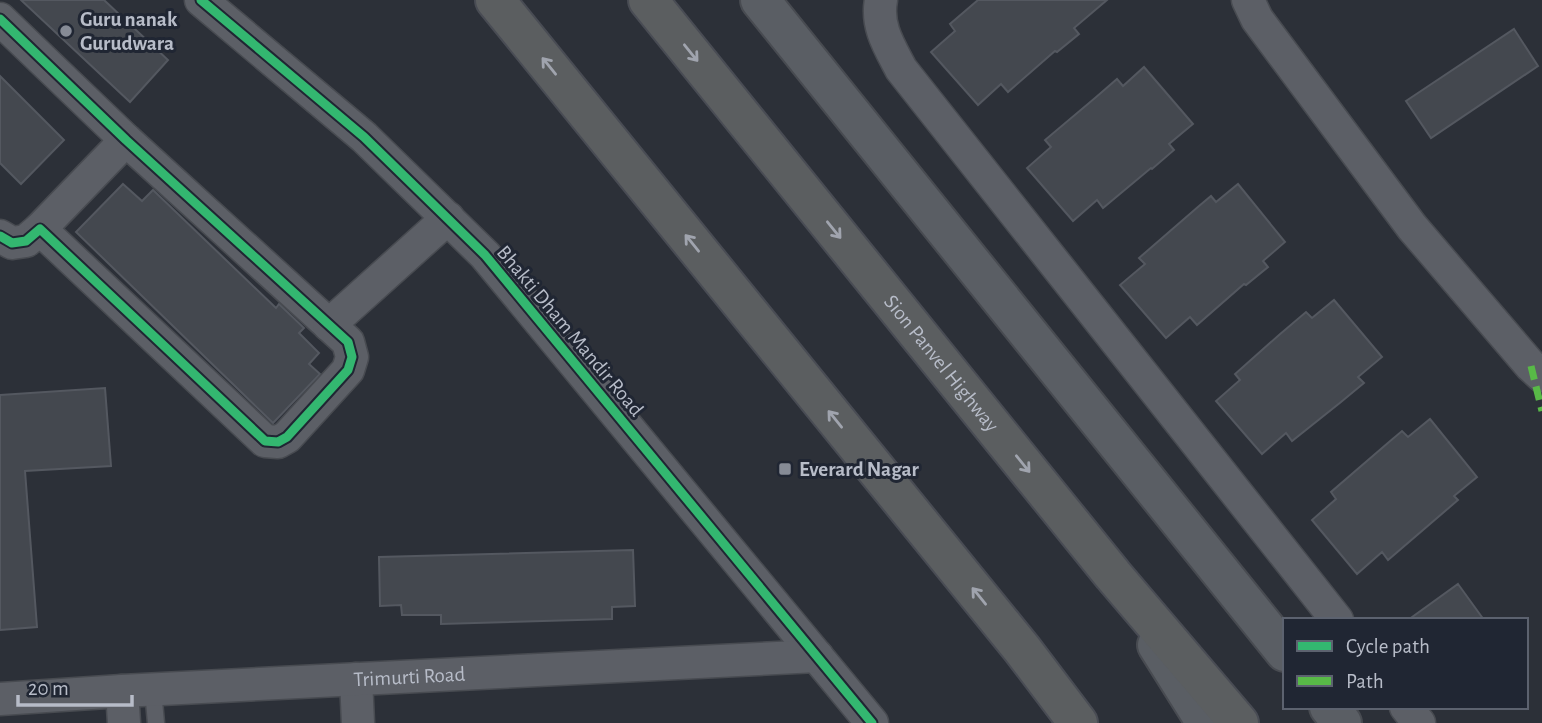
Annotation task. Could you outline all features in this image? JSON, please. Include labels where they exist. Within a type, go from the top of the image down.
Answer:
[{"type":"highway","points":[[495,0],[1022,649],[1078,723]]},
{"type":"highway","name":"Sion Panvel Highway","points":[[648,0],[1113,575],[1239,723]]},
{"type":"street","name":"Bhakti Dham Mandir Road","points":[[201,0],[364,137],[485,255],[872,723]]},
{"type":"street","points":[[760,0],[1283,650]]},
{"type":"street","points":[[881,0],[878,14],[885,39],[901,69],[1335,618]]},
{"type":"street","points":[[1248,0],[1257,19],[1412,227],[1542,376]]},
{"type":"street","points":[[0,19],[126,140],[348,342],[352,358],[348,370],[287,437],[278,442],[265,441],[40,229]]},
{"type":"street","points":[[0,236],[12,243],[26,241],[126,140]]},
{"type":"street","points":[[329,325],[448,218]]},
{"type":"street","points":[[1113,575],[1206,723]]},
{"type":"street","points":[[1022,649],[1096,723]]},
{"type":"street","name":"Trimurti Road","points":[[0,699],[817,656]]},
{"type":"street","points":[[356,679],[358,723]]},
{"type":"street","points":[[124,723],[137,690]]},
{"type":"street","points":[[1331,709],[1342,723]]},
{"type":"street","points":[[1408,709],[1419,723]]},
{"type":"lane","points":[[137,690],[156,723]]},
{"type":"building","points":[[21,0],[104,0],[168,60],[130,102]]},
{"type":"building","points":[[978,0],[1107,0],[1074,28],[1079,34],[1008,92],[1001,84],[978,105],[931,52],[955,31],[950,24]]},
{"type":"building","points":[[1514,29],[1538,66],[1431,138],[1406,101]]},
{"type":"building","points":[[1144,67],[1193,124],[1169,144],[1174,150],[1152,169],[1103,208],[1097,200],[1073,221],[1027,168],[1051,147],[1045,140],[1117,79],[1123,86]]},
{"type":"building","points":[[0,76],[64,140],[21,184],[0,163]]},
{"type":"building","points":[[123,184],[142,201],[153,190],[276,308],[279,304],[304,328],[299,333],[319,353],[309,364],[320,374],[273,423],[76,232]]},
{"type":"building","points":[[1238,184],[1285,242],[1263,261],[1268,267],[1197,325],[1190,317],[1166,338],[1120,285],[1145,264],[1139,258],[1199,206],[1211,196],[1216,202]]},
{"type":"building","points":[[1334,300],[1382,357],[1358,377],[1364,383],[1341,402],[1292,441],[1286,433],[1262,454],[1216,401],[1240,380],[1235,374],[1279,335],[1306,312],[1312,318]]},
{"type":"building","points":[[105,388],[111,466],[25,471],[37,627],[0,630],[0,395]]},
{"type":"building","points":[[1430,419],[1477,477],[1454,496],[1458,500],[1388,560],[1382,552],[1357,574],[1312,520],[1336,499],[1331,492],[1389,442],[1402,431],[1408,437]]},
{"type":"building","points":[[633,550],[635,606],[612,607],[612,619],[441,624],[441,615],[402,615],[401,605],[380,606],[379,557]]},
{"type":"building","points":[[1458,584],[1483,618],[1411,618]]},
{"type":"marked path","points":[[1531,366],[1542,411]]},
{"type":"cycle path","points":[[201,0],[364,137],[485,255],[872,723]]},
{"type":"cycle path","points":[[0,19],[126,140],[348,342],[352,357],[348,370],[287,437],[278,442],[265,441],[40,229],[26,241],[12,243],[0,236]]},
{"type":"place","name":"Guru nanak Gurudwara","points":[[66,31]]},
{"type":"place","name":"Everard Nagar","points":[[785,469]]}]
